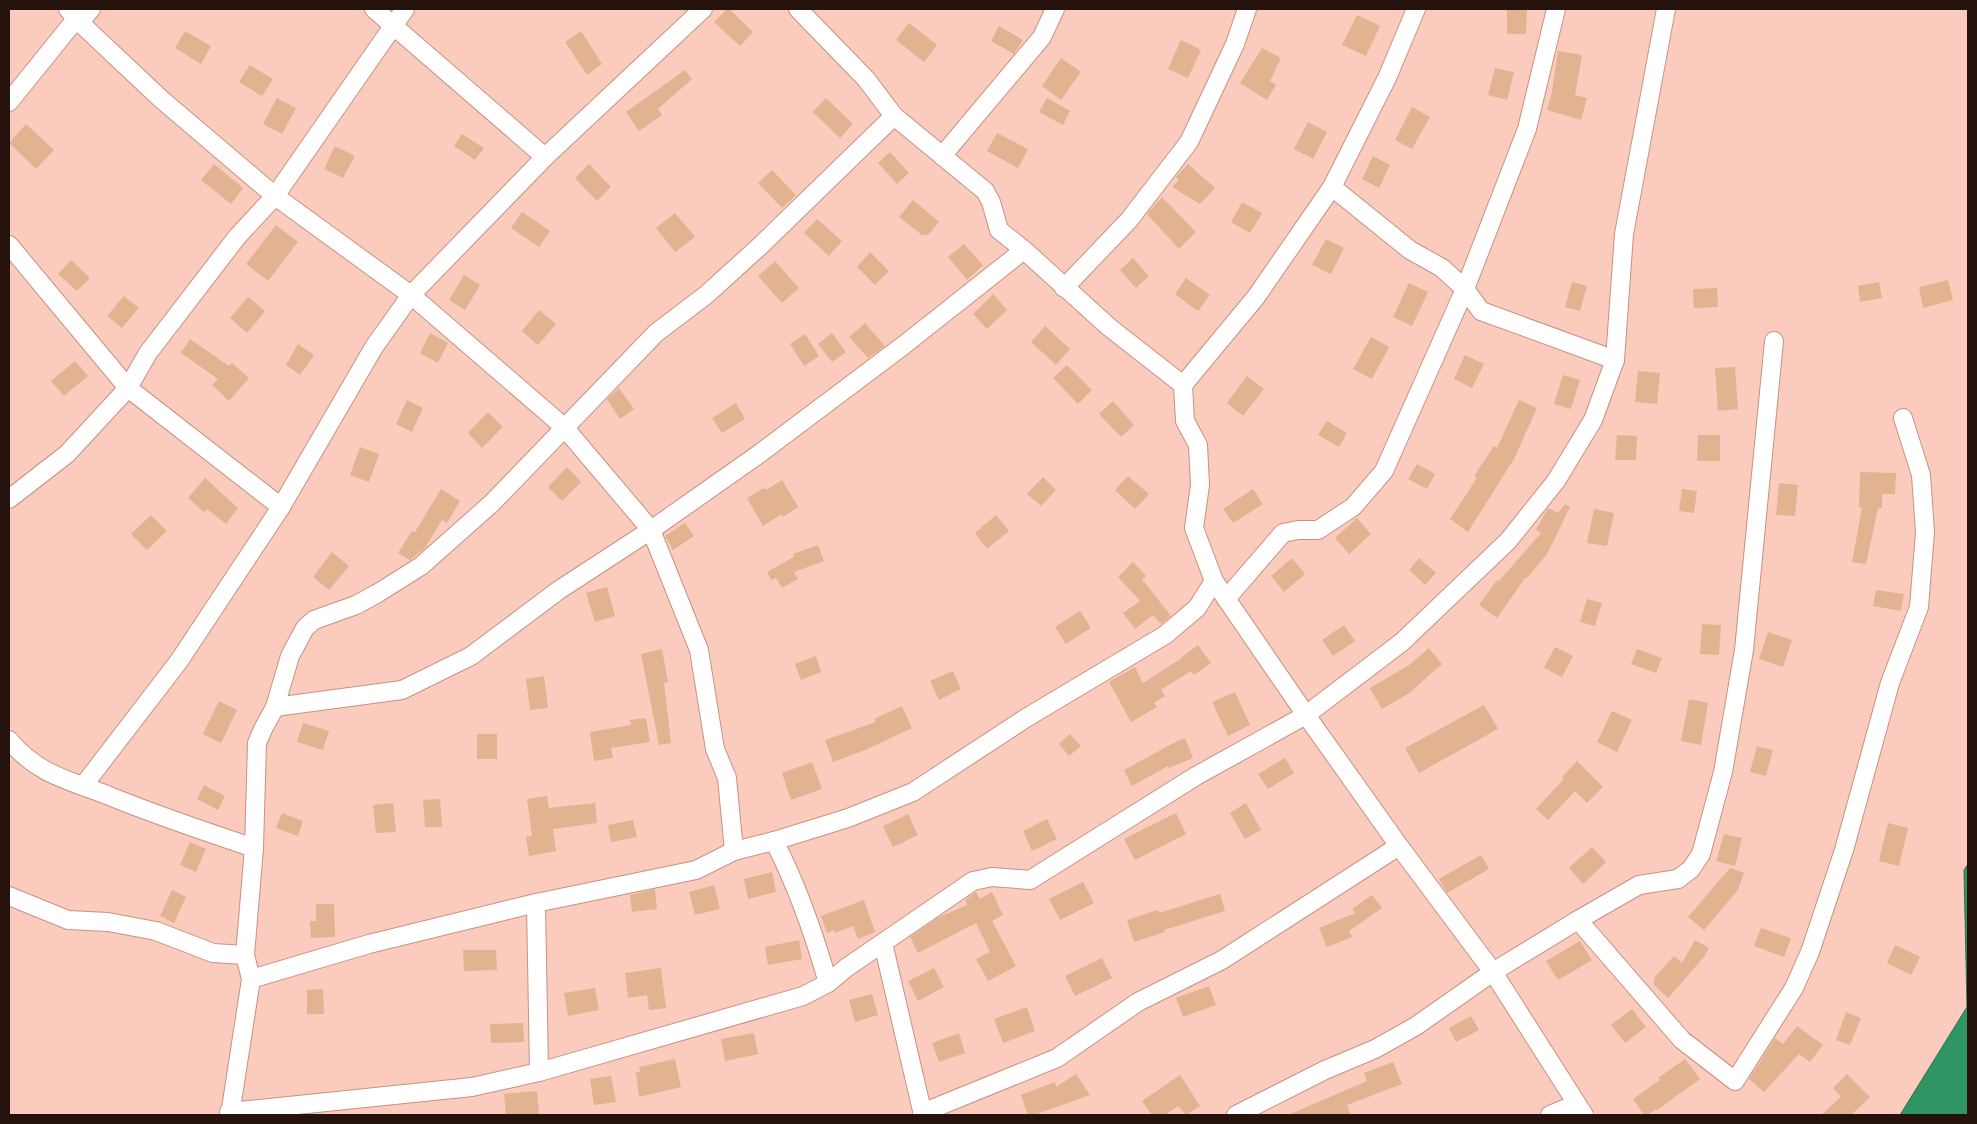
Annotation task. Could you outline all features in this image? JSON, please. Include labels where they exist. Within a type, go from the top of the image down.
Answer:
[{"type":"street","points":[[72,14],[84,16],[91,9]]},
{"type":"street","points":[[374,9],[545,157]]},
{"type":"street","points":[[9,499],[67,454],[128,388],[148,353],[237,237],[275,196],[405,9]]},
{"type":"street","points":[[83,786],[179,661],[281,508],[374,347],[411,295],[545,157],[704,9]]},
{"type":"street","points":[[798,9],[866,80],[894,116],[985,191],[991,202],[999,230],[1024,250],[1109,327],[1183,385]]},
{"type":"street","points":[[942,156],[1042,37],[1055,9]]},
{"type":"street","points":[[1064,288],[1129,220],[1189,142],[1235,44],[1247,9]]},
{"type":"street","points":[[1416,9],[1387,78],[1332,187],[1256,297],[1183,385],[1184,421],[1198,444],[1200,484],[1194,528],[1214,581],[1399,846],[1493,972],[1580,1110],[1550,1115]]},
{"type":"street","points":[[1226,599],[1282,533],[1298,530],[1318,530],[1353,507],[1384,471],[1465,288],[1527,129],[1556,9]]},
{"type":"street","points":[[894,116],[759,247],[706,295],[656,333],[492,503],[421,566],[371,597],[356,605],[314,620],[306,628],[290,656],[275,707],[262,729],[257,743],[254,848],[245,955],[251,979],[230,1114],[472,1087],[539,1072],[803,996],[828,983],[846,968],[973,881],[992,878],[1030,880],[1196,776],[1306,715],[1402,642],[1508,541],[1556,481],[1593,420],[1614,360],[1624,234],[1666,9]]},
{"type":"street","points":[[9,102],[72,14]]},
{"type":"street","points":[[72,14],[161,99],[275,196],[411,295],[564,428],[651,530],[699,650],[715,749],[726,778],[734,852]]},
{"type":"street","points":[[1332,187],[1410,250],[1442,268],[1465,288],[1480,311],[1614,360]]},
{"type":"street","points":[[9,245],[128,388],[281,508]]},
{"type":"street","points":[[275,707],[402,690],[471,656],[559,590],[651,530],[759,454],[904,345],[1024,250]]},
{"type":"street","points":[[1236,1115],[1325,1070],[1375,1049],[1416,1026],[1493,972],[1639,885],[1678,879],[1691,869],[1701,854],[1723,772],[1744,650],[1774,341]]},
{"type":"street","points":[[1578,920],[1682,1040],[1734,1081],[1794,988],[1810,952],[1844,850],[1890,683],[1919,606],[1925,532],[1920,475],[1903,418]]},
{"type":"street","points":[[251,979],[370,944],[536,903],[696,870],[734,852],[774,842],[848,818],[914,792],[1026,718],[1165,635],[1198,608],[1214,581]]},
{"type":"street","points":[[9,740],[20,754],[54,777],[83,786],[162,817],[254,848]]},
{"type":"street","points":[[774,842],[793,877],[828,983]]},
{"type":"street","points":[[884,943],[922,1114],[1057,1058],[1138,1002],[1222,960],[1399,846]]},
{"type":"street","points":[[9,896],[68,920],[108,922],[156,931],[213,953],[245,955]]},
{"type":"street","points":[[536,903],[539,1072]]},
{"type":"shaded area","points":[[1968,864],[1968,1115],[1900,1115],[1967,1007],[1964,870]]},
{"type":"building","points":[[727,9],[753,32],[740,46],[714,22]]},
{"type":"building","points":[[1507,9],[1527,9],[1526,34],[1507,34]]},
{"type":"building","points":[[1357,15],[1380,26],[1366,56],[1342,45]]},
{"type":"building","points":[[909,23],[937,45],[924,62],[896,40]]},
{"type":"building","points":[[999,26],[1023,40],[1014,54],[991,41]]},
{"type":"building","points":[[185,31],[211,46],[201,64],[175,48]]},
{"type":"building","points":[[581,31],[602,64],[587,75],[565,42]]},
{"type":"building","points":[[1181,40],[1201,50],[1188,78],[1168,69]]},
{"type":"building","points":[[1262,48],[1281,58],[1270,81],[1276,85],[1267,100],[1240,83]]},
{"type":"building","points":[[1558,51],[1582,55],[1575,95],[1587,98],[1581,120],[1547,110],[1552,92]]},
{"type":"building","points":[[1061,58],[1081,72],[1061,100],[1042,86]]},
{"type":"building","points":[[250,65],[273,79],[262,96],[239,82]]},
{"type":"building","points":[[1495,68],[1514,72],[1507,100],[1488,95]]},
{"type":"building","points":[[685,70],[692,79],[658,109],[662,115],[639,131],[626,112]]},
{"type":"building","points":[[277,98],[296,108],[282,134],[263,124]]},
{"type":"building","points":[[826,98],[853,124],[840,138],[813,112]]},
{"type":"building","points":[[1047,98],[1070,111],[1063,125],[1039,112]]},
{"type":"building","points":[[1412,107],[1430,117],[1412,149],[1395,140]]},
{"type":"building","points":[[1308,122],[1327,132],[1313,159],[1294,149]]},
{"type":"building","points":[[26,124],[54,150],[36,169],[9,143]]},
{"type":"building","points":[[997,133],[1028,149],[1018,168],[987,151]]},
{"type":"building","points":[[462,134],[484,148],[475,160],[454,146]]},
{"type":"building","points":[[335,146],[355,156],[343,178],[324,169]]},
{"type":"building","points":[[890,152],[909,173],[897,184],[878,163]]},
{"type":"building","points":[[1373,156],[1390,165],[1379,188],[1362,179]]},
{"type":"building","points":[[214,164],[243,188],[231,204],[201,180]]},
{"type":"building","points":[[589,164],[611,187],[597,201],[575,178]]},
{"type":"building","points":[[1188,164],[1215,188],[1200,204],[1172,187],[1179,180],[1176,177]]},
{"type":"building","points":[[772,170],[796,195],[782,208],[758,183]]},
{"type":"building","points":[[1162,197],[1196,232],[1179,249],[1147,214]]},
{"type":"building","points":[[913,200],[939,222],[928,235],[922,235],[899,217]]},
{"type":"building","points":[[1242,202],[1262,213],[1250,233],[1231,222]]},
{"type":"building","points":[[522,212],[550,231],[539,247],[511,228]]},
{"type":"building","points":[[675,213],[695,237],[675,252],[656,228]]},
{"type":"building","points":[[817,219],[842,241],[829,256],[804,233]]},
{"type":"building","points":[[276,225],[298,242],[268,281],[246,264]]},
{"type":"building","points":[[1326,239],[1344,248],[1331,274],[1312,265]]},
{"type":"building","points":[[964,244],[983,265],[967,280],[948,257]]},
{"type":"building","points":[[870,252],[889,271],[875,285],[857,267]]},
{"type":"building","points":[[1133,258],[1149,276],[1136,288],[1120,270]]},
{"type":"building","points":[[71,260],[90,278],[77,291],[58,274]]},
{"type":"building","points":[[775,261],[799,288],[782,303],[758,276]]},
{"type":"building","points":[[464,275],[480,285],[465,310],[449,300]]},
{"type":"building","points":[[1186,278],[1210,295],[1198,311],[1175,294]]},
{"type":"building","points":[[1948,280],[1953,300],[1923,308],[1919,287]]},
{"type":"building","points":[[1572,282],[1587,286],[1580,311],[1565,307]]},
{"type":"building","points":[[1879,282],[1882,298],[1860,302],[1858,286]]},
{"type":"building","points":[[1409,283],[1428,292],[1412,326],[1393,317]]},
{"type":"building","points":[[1717,288],[1718,307],[1694,308],[1693,289]]},
{"type":"building","points":[[993,294],[1007,310],[987,329],[973,314]]},
{"type":"building","points":[[124,296],[139,308],[122,328],[107,316]]},
{"type":"building","points":[[248,297],[265,311],[247,333],[230,318]]},
{"type":"building","points":[[539,310],[556,324],[538,345],[522,331]]},
{"type":"building","points":[[865,323],[885,346],[868,358],[849,337]]},
{"type":"building","points":[[1045,326],[1070,349],[1056,365],[1031,342]]},
{"type":"building","points":[[430,333],[448,343],[438,363],[420,353]]},
{"type":"building","points":[[832,333],[846,352],[832,362],[818,344]]},
{"type":"building","points":[[805,334],[819,356],[804,366],[790,344]]},
{"type":"building","points":[[1371,337],[1389,347],[1372,379],[1353,369]]},
{"type":"building","points":[[190,339],[229,366],[232,363],[249,378],[229,401],[212,385],[218,379],[181,353]]},
{"type":"building","points":[[298,344],[314,355],[300,375],[286,365]]},
{"type":"building","points":[[1465,355],[1484,364],[1472,388],[1454,379]]},
{"type":"building","points":[[75,361],[88,376],[64,396],[51,381]]},
{"type":"building","points":[[1067,365],[1092,390],[1078,404],[1053,378]]},
{"type":"building","points":[[1735,367],[1738,409],[1718,411],[1715,368]]},
{"type":"building","points":[[1638,371],[1660,373],[1657,404],[1635,402]]},
{"type":"building","points":[[1563,375],[1580,380],[1571,409],[1554,404]]},
{"type":"building","points":[[1247,376],[1264,389],[1243,416],[1227,403]]},
{"type":"building","points":[[619,388],[634,409],[620,419],[607,399]]},
{"type":"building","points":[[407,400],[423,408],[412,432],[396,424]]},
{"type":"building","points":[[1519,400],[1537,408],[1514,459],[1468,532],[1450,519],[1477,478],[1474,476],[1494,446],[1497,448]]},
{"type":"building","points":[[1113,401],[1134,425],[1121,437],[1099,414]]},
{"type":"building","points":[[736,403],[745,419],[722,433],[712,418]]},
{"type":"building","points":[[488,412],[503,427],[482,448],[468,433]]},
{"type":"building","points":[[1327,421],[1347,433],[1339,447],[1318,435]]},
{"type":"building","points":[[1617,435],[1637,436],[1636,460],[1615,460]]},
{"type":"building","points":[[1698,435],[1720,435],[1720,461],[1697,461]]},
{"type":"building","points":[[360,447],[379,454],[369,482],[350,475]]},
{"type":"building","points":[[1417,464],[1435,474],[1427,489],[1408,479]]},
{"type":"building","points":[[567,467],[581,482],[562,501],[548,487]]},
{"type":"building","points":[[1860,472],[1896,473],[1895,494],[1882,494],[1882,508],[1878,508],[1866,564],[1852,562],[1862,508],[1859,507]]},
{"type":"building","points":[[1128,476],[1149,494],[1135,509],[1115,490]]},
{"type":"building","points":[[1043,477],[1056,490],[1041,506],[1027,494]]},
{"type":"building","points":[[205,478],[238,508],[226,524],[207,509],[204,512],[188,498]]},
{"type":"building","points":[[782,480],[798,507],[783,517],[782,514],[763,526],[747,498],[764,488],[766,490]]},
{"type":"building","points":[[1779,483],[1798,485],[1795,516],[1776,515]]},
{"type":"building","points":[[441,489],[460,501],[447,523],[442,520],[425,548],[410,560],[398,553],[412,531],[415,532]]},
{"type":"building","points":[[1253,489],[1263,504],[1233,523],[1223,509]]},
{"type":"building","points":[[1682,489],[1697,491],[1694,513],[1679,511]]},
{"type":"building","points":[[1565,504],[1570,507],[1547,554],[1526,577],[1497,618],[1479,605],[1497,580],[1499,581],[1541,533],[1536,530],[1548,508],[1558,513]]},
{"type":"building","points":[[1594,509],[1614,513],[1607,546],[1587,543]]},
{"type":"building","points":[[151,515],[167,531],[147,550],[131,534]]},
{"type":"building","points":[[996,515],[1009,531],[987,549],[975,533]]},
{"type":"building","points":[[1357,518],[1371,534],[1349,554],[1335,538]]},
{"type":"building","points":[[685,523],[694,536],[673,550],[665,536]]},
{"type":"building","points":[[818,545],[824,561],[794,572],[798,579],[782,588],[776,578],[771,580],[767,572],[794,557],[793,554]]},
{"type":"building","points":[[332,552],[349,566],[329,590],[313,577]]},
{"type":"building","points":[[1292,558],[1305,574],[1284,592],[1271,576]]},
{"type":"building","points":[[1419,558],[1436,573],[1425,585],[1409,570]]},
{"type":"building","points":[[1133,562],[1146,576],[1142,579],[1171,616],[1161,624],[1153,615],[1135,629],[1123,613],[1140,601],[1118,577]]},
{"type":"building","points":[[607,587],[615,616],[595,622],[586,593]]},
{"type":"building","points":[[1876,590],[1904,594],[1901,611],[1873,606]]},
{"type":"building","points":[[1587,599],[1602,603],[1595,626],[1580,622]]},
{"type":"building","points":[[1080,611],[1091,628],[1066,644],[1055,627]]},
{"type":"building","points":[[1702,624],[1721,625],[1719,655],[1700,654]]},
{"type":"building","points":[[1344,625],[1355,641],[1333,656],[1322,640]]},
{"type":"building","points":[[1768,632],[1792,640],[1783,667],[1759,659]]},
{"type":"building","points":[[1198,645],[1211,663],[1194,675],[1191,671],[1161,690],[1165,696],[1154,703],[1157,707],[1131,722],[1109,682],[1135,667],[1143,683],[1182,658]]},
{"type":"building","points":[[1555,647],[1573,656],[1562,677],[1544,668]]},
{"type":"building","points":[[1429,648],[1442,664],[1408,694],[1382,709],[1370,688],[1409,665]]},
{"type":"building","points":[[662,649],[668,682],[664,683],[671,743],[659,745],[641,654]]},
{"type":"building","points":[[1637,649],[1662,658],[1656,673],[1631,664]]},
{"type":"building","points":[[816,656],[821,672],[801,680],[795,664]]},
{"type":"building","points":[[953,671],[961,689],[939,700],[930,681]]},
{"type":"building","points":[[544,676],[548,708],[530,710],[526,679]]},
{"type":"building","points":[[1235,692],[1250,725],[1228,736],[1212,702]]},
{"type":"building","points":[[1689,699],[1708,703],[1701,745],[1681,741]]},
{"type":"building","points":[[219,701],[237,710],[221,743],[203,734]]},
{"type":"building","points":[[1484,705],[1498,729],[1419,773],[1405,748]]},
{"type":"building","points":[[902,706],[912,728],[865,750],[833,762],[825,740],[876,722],[874,719]]},
{"type":"building","points":[[1612,711],[1632,720],[1617,752],[1597,742]]},
{"type":"building","points":[[646,718],[650,742],[611,748],[613,758],[594,761],[590,732],[631,725],[630,720]]},
{"type":"building","points":[[303,723],[329,731],[323,750],[297,742]]},
{"type":"building","points":[[477,734],[497,734],[497,759],[477,759]]},
{"type":"building","points":[[1070,734],[1081,746],[1069,756],[1059,744]]},
{"type":"building","points":[[1185,738],[1193,758],[1169,768],[1168,766],[1132,786],[1124,770]]},
{"type":"building","points":[[1757,746],[1773,750],[1766,776],[1750,772]]},
{"type":"building","points":[[1285,758],[1294,773],[1268,789],[1258,774]]},
{"type":"building","points":[[1577,761],[1603,787],[1587,803],[1575,791],[1548,820],[1536,809],[1564,779],[1562,777]]},
{"type":"building","points":[[812,762],[822,789],[791,800],[782,773]]},
{"type":"building","points":[[204,785],[225,796],[218,810],[197,799]]},
{"type":"building","points":[[547,796],[549,808],[595,803],[597,823],[553,829],[556,851],[529,856],[526,837],[532,836],[527,799]]},
{"type":"building","points":[[440,799],[442,827],[425,827],[423,800]]},
{"type":"building","points":[[393,803],[396,832],[376,833],[373,805]]},
{"type":"building","points":[[1246,803],[1261,830],[1245,839],[1230,813]]},
{"type":"building","points":[[282,813],[303,821],[298,836],[276,828]]},
{"type":"building","points":[[1176,813],[1186,834],[1135,860],[1124,839]]},
{"type":"building","points":[[908,814],[918,835],[893,847],[883,826]]},
{"type":"building","points":[[1047,819],[1057,839],[1032,851],[1023,831]]},
{"type":"building","points":[[633,820],[637,837],[611,842],[608,825]]},
{"type":"building","points":[[1888,823],[1908,828],[1899,866],[1879,861]]},
{"type":"building","points":[[1724,834],[1742,838],[1735,866],[1716,861]]},
{"type":"building","points":[[190,842],[206,849],[196,872],[180,865]]},
{"type":"building","points":[[1592,847],[1606,862],[1583,884],[1569,868]]},
{"type":"building","points":[[1481,855],[1489,869],[1447,893],[1439,879]]},
{"type":"building","points":[[1730,868],[1744,873],[1738,890],[1704,930],[1688,917]]},
{"type":"building","points":[[772,872],[776,892],[748,899],[744,879]]},
{"type":"building","points":[[1083,882],[1094,903],[1060,920],[1049,899]]},
{"type":"building","points":[[714,885],[720,909],[695,915],[689,892]]},
{"type":"building","points":[[655,889],[657,909],[632,912],[630,895]]},
{"type":"building","points":[[172,890],[186,897],[174,923],[160,916]]},
{"type":"building","points":[[976,892],[980,899],[992,892],[1003,915],[992,921],[1016,966],[988,981],[976,959],[990,952],[976,923],[918,953],[910,937],[939,917],[967,905],[965,900]]},
{"type":"building","points":[[1220,894],[1225,911],[1164,930],[1165,932],[1134,942],[1127,920],[1157,910],[1159,913]]},
{"type":"building","points":[[1372,895],[1382,908],[1349,931],[1352,937],[1327,947],[1319,928],[1355,913],[1352,909]]},
{"type":"building","points":[[864,900],[875,932],[858,939],[853,926],[835,933],[834,930],[827,933],[821,916]]},
{"type":"building","points":[[316,904],[334,904],[335,937],[311,938],[310,921],[316,921]]},
{"type":"building","points":[[1761,928],[1791,938],[1784,957],[1754,946]]},
{"type":"building","points":[[799,940],[802,959],[768,965],[765,947]]},
{"type":"building","points":[[1695,940],[1709,948],[1704,957],[1668,998],[1654,985],[1654,978],[1674,956],[1682,963]]},
{"type":"building","points":[[1580,941],[1592,960],[1558,980],[1546,961]]},
{"type":"building","points":[[1895,945],[1920,957],[1911,975],[1887,963]]},
{"type":"building","points":[[463,950],[496,950],[497,970],[464,971]]},
{"type":"building","points":[[1102,958],[1112,978],[1075,996],[1065,976]]},
{"type":"building","points":[[661,968],[666,1008],[649,1010],[647,995],[628,998],[625,973]]},
{"type":"building","points":[[934,968],[944,987],[918,1001],[908,981]]},
{"type":"building","points":[[1209,986],[1216,1005],[1183,1017],[1176,998]]},
{"type":"building","points":[[595,988],[599,1010],[568,1016],[564,993]]},
{"type":"building","points":[[323,989],[324,1014],[307,1014],[307,990]]},
{"type":"building","points":[[872,994],[878,1015],[855,1022],[849,1000]]},
{"type":"building","points":[[1027,1007],[1035,1031],[1003,1043],[994,1019]]},
{"type":"building","points":[[1632,1009],[1646,1027],[1625,1043],[1611,1025]]},
{"type":"building","points":[[1846,1012],[1861,1018],[1850,1045],[1836,1040]]},
{"type":"building","points":[[1471,1016],[1479,1030],[1456,1042],[1449,1028]]},
{"type":"building","points":[[523,1023],[524,1042],[491,1043],[490,1024]]},
{"type":"building","points":[[1797,1026],[1823,1045],[1810,1062],[1799,1054],[1764,1092],[1749,1079],[1775,1038],[1783,1044]]},
{"type":"building","points":[[754,1033],[758,1054],[725,1061],[721,1039]]},
{"type":"building","points":[[959,1033],[965,1053],[939,1062],[932,1043]]},
{"type":"building","points":[[675,1059],[681,1087],[639,1097],[636,1072],[640,1072],[639,1067]]},
{"type":"building","points":[[1685,1059],[1700,1079],[1657,1110],[1644,1115],[1633,1099]]},
{"type":"building","points":[[1393,1062],[1402,1084],[1347,1105],[1351,1115],[1288,1115],[1367,1081],[1364,1073]]},
{"type":"building","points":[[1076,1074],[1090,1095],[1034,1115],[1028,1115],[1021,1095],[1055,1082],[1056,1087]]},
{"type":"building","points":[[1847,1074],[1870,1097],[1851,1115],[1821,1115],[1841,1097],[1833,1088]]},
{"type":"building","points":[[1180,1075],[1200,1106],[1186,1115],[1178,1106],[1165,1115],[1152,1115],[1142,1101]]},
{"type":"building","points":[[611,1076],[616,1102],[594,1105],[590,1079]]},
{"type":"building","points":[[537,1091],[539,1115],[506,1115],[504,1094]]}]
